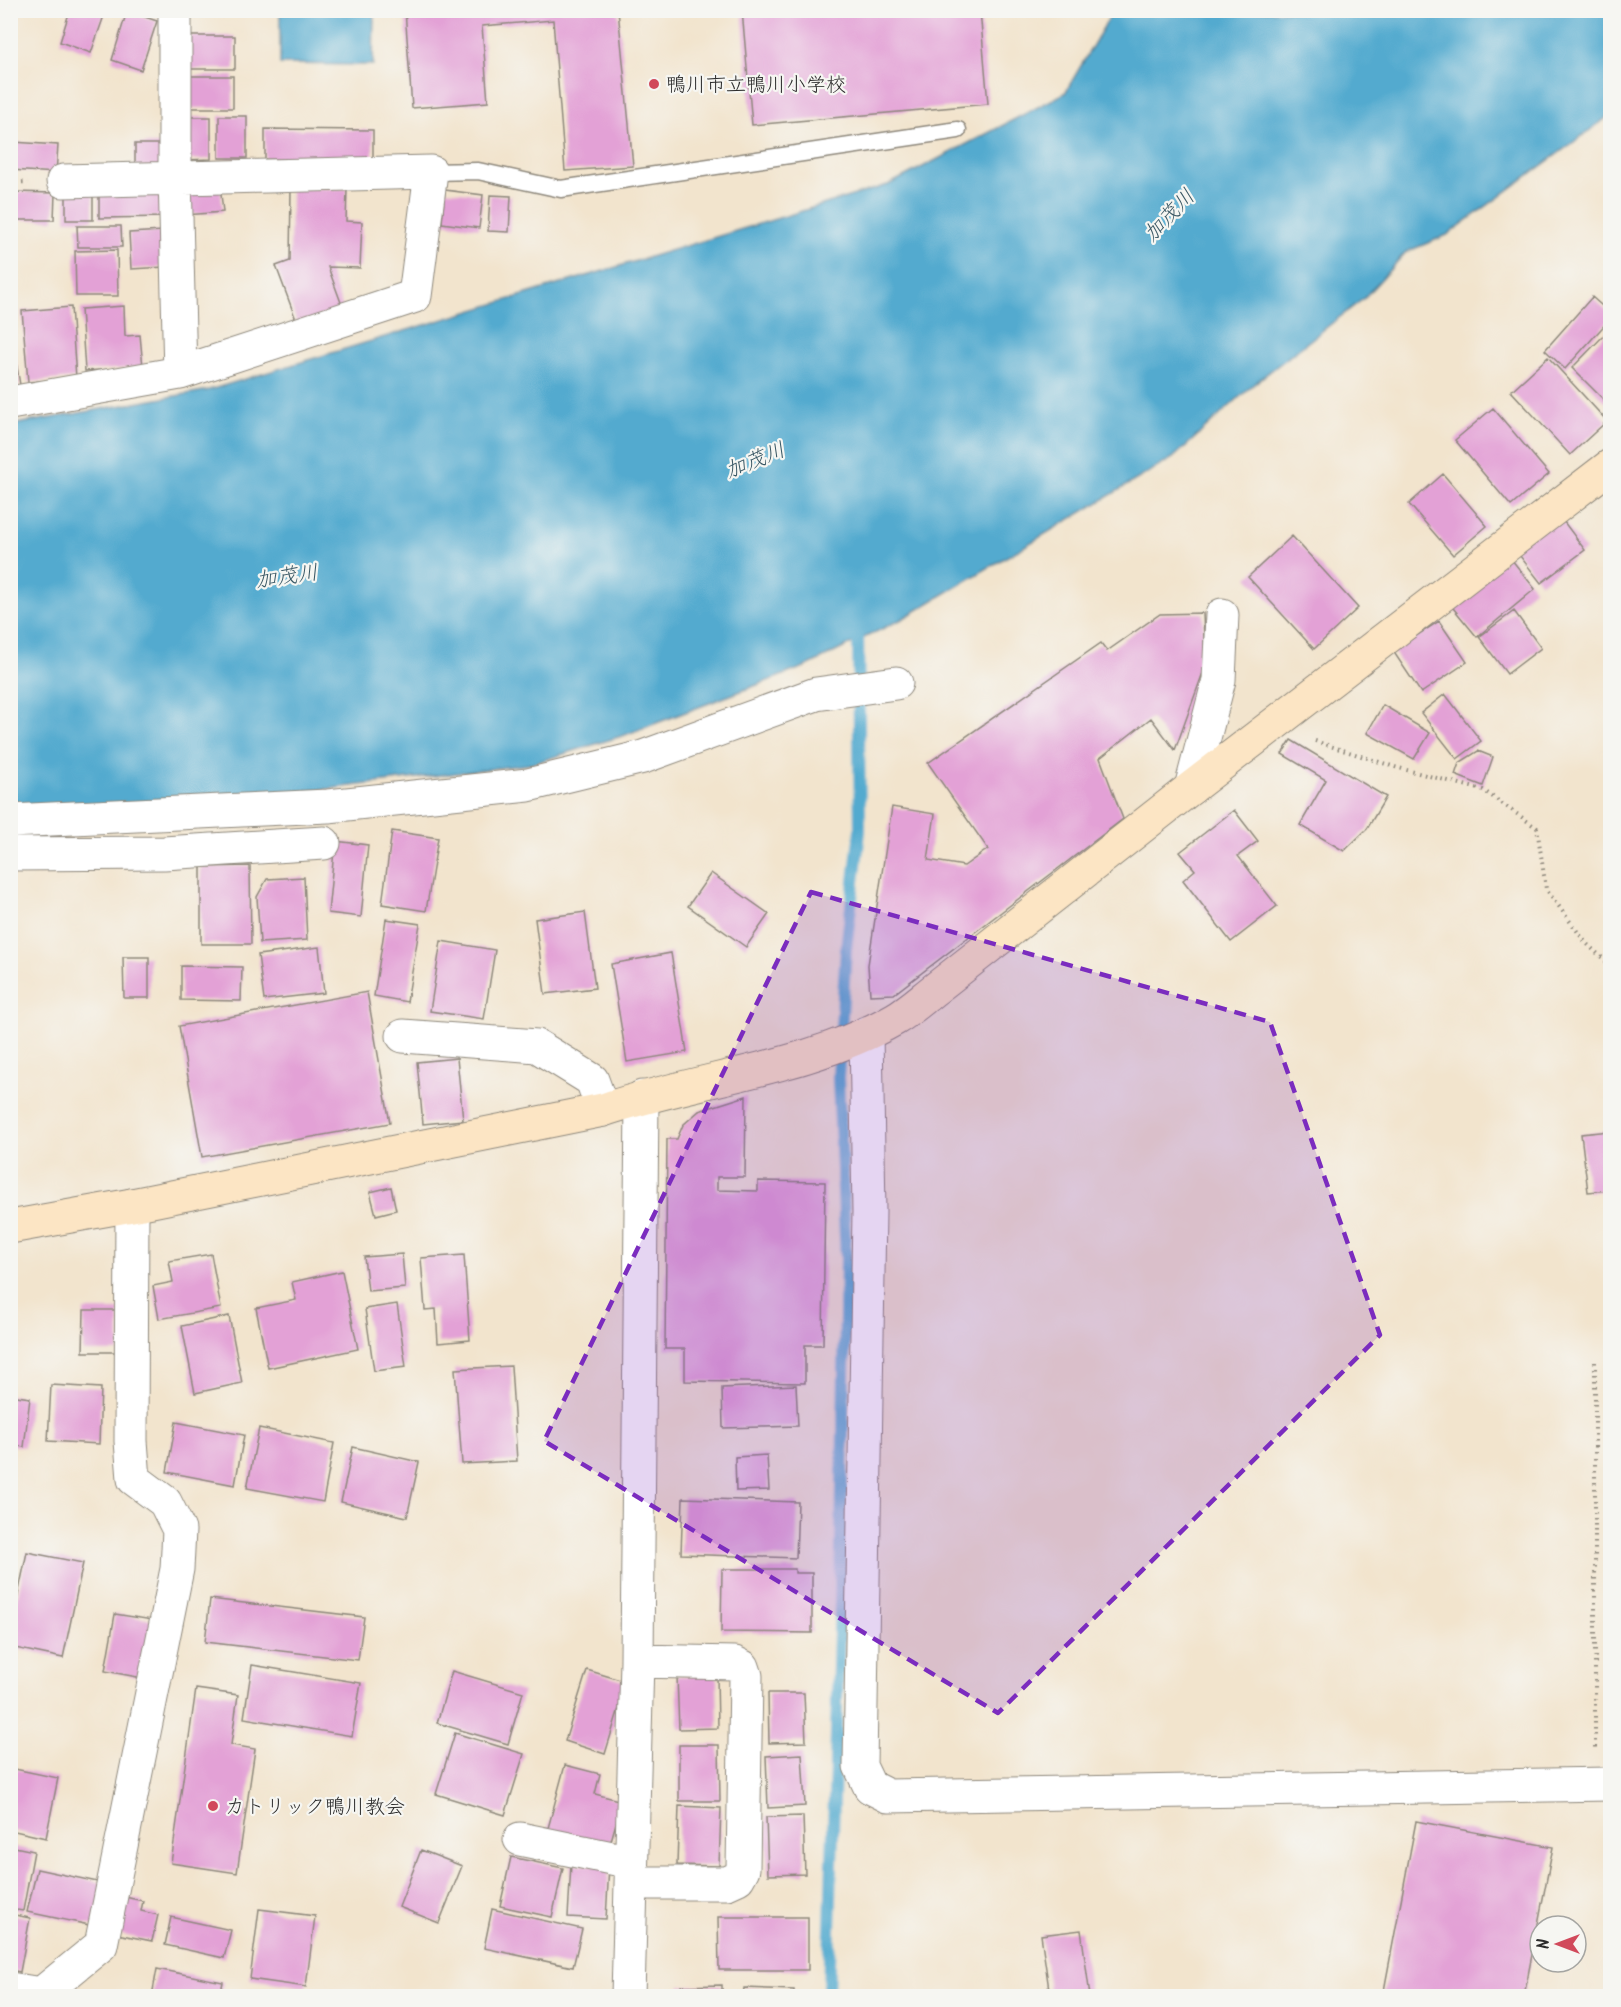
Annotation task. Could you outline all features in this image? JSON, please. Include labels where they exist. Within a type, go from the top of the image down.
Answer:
[{"type":"street","points":[[175,10],[175,176],[180,373]]},
{"type":"street","points":[[10,403],[180,373],[415,296],[431,172],[175,176],[63,181]]},
{"type":"street","points":[[10,1227],[132,1205],[603,1110],[642,1097],[805,1056],[866,1033],[896,1018],[935,989],[1611,466]]},
{"type":"street","points":[[1191,789],[1219,680],[1222,615]]},
{"type":"street","points":[[10,820],[328,806],[528,785],[643,757],[816,694],[896,683]]},
{"type":"street","points":[[10,854],[164,853],[324,843]]},
{"type":"street","points":[[866,1033],[869,1212],[860,1766],[870,1787],[888,1796],[1603,1784]]},
{"type":"street","points":[[403,1036],[537,1046],[592,1080],[603,1110]]},
{"type":"street","points":[[628,1996],[637,1661],[642,1097]]},
{"type":"street","points":[[10,1989],[40,1994],[101,1945],[177,1569],[179,1530],[165,1502],[134,1479],[131,1441],[132,1205]]},
{"type":"street","points":[[520,1839],[631,1873],[728,1883],[738,1878],[743,1869],[746,1676],[743,1668],[735,1663],[637,1661]]},
{"type":"lane","points":[[431,172],[478,171],[561,189],[958,130]]},
{"type":"path","points":[[1272,726],[1395,766],[1483,790],[1537,828],[1546,889],[1586,943],[1611,965]]},
{"type":"path","points":[[1595,1362],[1603,1784]]},
{"type":"highlighted area","points":[[811,892],[1270,1022],[1380,1335],[998,1713],[544,1441]]},
{"type":"water","points":[[280,11],[374,11],[373,65],[280,64]]},
{"type":"water","name":"加茂川","points":[[1113,11],[1610,11],[1610,112],[1605,119],[1447,235],[1406,252],[1363,299],[1255,383],[1173,458],[902,619],[807,666],[625,735],[531,764],[147,811],[11,810],[11,425],[209,390],[888,185],[1065,93]]},
{"type":"building","points":[[70,10],[106,10],[91,53],[60,42]]},
{"type":"building","points":[[405,10],[618,10],[633,166],[565,171],[553,20],[482,26],[488,102],[412,108]]},
{"type":"building","points":[[742,10],[980,10],[988,104],[752,125]]},
{"type":"building","points":[[127,11],[157,21],[141,70],[112,60]]},
{"type":"building","points":[[183,36],[235,36],[235,69],[183,69]]},
{"type":"building","points":[[181,76],[233,76],[233,108],[181,108]]},
{"type":"building","points":[[219,116],[247,116],[247,158],[219,158]]},
{"type":"building","points":[[184,117],[211,117],[211,159],[184,160]]},
{"type":"building","points":[[265,129],[373,130],[373,160],[265,159]]},
{"type":"building","points":[[13,142],[58,145],[56,173],[11,170]]},
{"type":"building","points":[[135,144],[169,144],[168,167],[135,167]]},
{"type":"building","points":[[220,185],[223,212],[185,215],[183,188]]},
{"type":"building","points":[[169,186],[169,217],[99,218],[99,188]]},
{"type":"building","points":[[291,188],[347,189],[346,221],[362,222],[360,268],[328,267],[343,308],[298,325],[276,266],[290,261]]},
{"type":"building","points":[[93,189],[93,220],[66,220],[66,190]]},
{"type":"building","points":[[445,190],[483,195],[479,228],[442,223]]},
{"type":"building","points":[[13,192],[55,193],[54,220],[13,220]]},
{"type":"building","points":[[490,195],[511,196],[509,232],[488,231]]},
{"type":"building","points":[[77,226],[121,226],[122,247],[78,247]]},
{"type":"building","points":[[163,231],[165,267],[131,269],[129,233]]},
{"type":"building","points":[[117,250],[118,296],[76,296],[75,251]]},
{"type":"building","points":[[1592,297],[1610,313],[1610,319],[1565,369],[1545,350]]},
{"type":"building","points":[[124,306],[125,336],[140,335],[143,367],[85,371],[81,309]]},
{"type":"building","points":[[71,307],[76,378],[28,382],[22,311]]},
{"type":"building","points":[[1610,329],[1610,406],[1572,368]]},
{"type":"building","points":[[14,349],[20,385],[10,387],[10,350]]},
{"type":"building","points":[[1548,357],[1607,421],[1570,455],[1511,391]]},
{"type":"building","points":[[1493,408],[1549,474],[1511,506],[1455,440]]},
{"type":"building","points":[[1443,474],[1487,526],[1453,555],[1409,504]]},
{"type":"building","points":[[1558,514],[1585,550],[1541,583],[1513,547]]},
{"type":"building","points":[[1292,536],[1358,608],[1314,649],[1248,577]]},
{"type":"building","points":[[1508,555],[1535,589],[1477,637],[1449,603]]},
{"type":"building","points":[[1514,611],[1541,648],[1507,674],[1479,637]]},
{"type":"building","points":[[1203,613],[1205,667],[1175,750],[1151,718],[1100,758],[1123,819],[894,994],[870,995],[868,965],[892,807],[935,814],[928,860],[964,866],[988,849],[928,763],[1101,643],[1107,651],[1160,614]]},
{"type":"building","points":[[1439,621],[1467,662],[1421,693],[1393,651]]},
{"type":"building","points":[[1445,694],[1481,741],[1457,759],[1421,713]]},
{"type":"building","points":[[1383,705],[1430,733],[1414,759],[1367,733]]},
{"type":"building","points":[[1291,740],[1386,797],[1367,829],[1344,851],[1300,825],[1326,780],[1282,754]]},
{"type":"building","points":[[1478,751],[1493,757],[1483,786],[1455,775],[1459,763]]},
{"type":"building","points":[[1234,810],[1258,841],[1238,856],[1277,906],[1231,942],[1183,880],[1195,870],[1180,852]]},
{"type":"building","points":[[392,831],[438,838],[426,911],[382,904]]},
{"type":"building","points":[[335,841],[368,845],[361,917],[328,913]]},
{"type":"building","points":[[250,866],[251,944],[201,944],[201,867]]},
{"type":"building","points":[[711,873],[769,914],[746,947],[688,906]]},
{"type":"building","points":[[304,877],[307,940],[260,943],[257,897],[267,879]]},
{"type":"building","points":[[585,912],[595,988],[545,994],[535,919]]},
{"type":"building","points":[[386,919],[420,924],[407,1002],[374,996]]},
{"type":"building","points":[[441,941],[495,950],[484,1019],[430,1011]]},
{"type":"building","points":[[319,947],[324,993],[264,1000],[258,955]]},
{"type":"building","points":[[671,953],[687,1052],[627,1062],[611,964]]},
{"type":"building","points":[[123,957],[149,957],[149,998],[124,998]]},
{"type":"building","points":[[181,966],[242,967],[241,1001],[181,1000]]},
{"type":"building","points":[[367,992],[390,1123],[202,1157],[179,1026]]},
{"type":"building","points":[[457,1058],[463,1120],[423,1124],[417,1062]]},
{"type":"building","points":[[746,1096],[745,1177],[717,1177],[717,1190],[758,1191],[758,1181],[825,1182],[823,1345],[805,1345],[805,1383],[685,1381],[685,1349],[665,1349],[667,1139],[677,1139],[683,1125],[699,1111]]},
{"type":"building","points":[[1610,1131],[1610,1190],[1588,1192],[1581,1134]]},
{"type":"building","points":[[391,1187],[396,1210],[376,1215],[370,1192]]},
{"type":"building","points":[[211,1254],[221,1308],[159,1319],[153,1286],[173,1282],[169,1261]]},
{"type":"building","points":[[402,1254],[405,1288],[368,1291],[364,1257]]},
{"type":"building","points":[[464,1255],[470,1340],[438,1343],[436,1309],[425,1310],[421,1258]]},
{"type":"building","points":[[342,1271],[358,1349],[268,1368],[256,1308],[296,1300],[292,1282]]},
{"type":"building","points":[[397,1304],[406,1367],[374,1371],[365,1309]]},
{"type":"building","points":[[84,1310],[119,1310],[119,1352],[83,1352]]},
{"type":"building","points":[[229,1316],[242,1383],[195,1393],[182,1326]]},
{"type":"building","points":[[511,1366],[517,1461],[462,1464],[455,1369]]},
{"type":"building","points":[[51,1385],[101,1388],[99,1444],[48,1441]]},
{"type":"building","points":[[796,1385],[798,1426],[723,1428],[722,1388]]},
{"type":"building","points":[[10,1395],[30,1398],[24,1447],[10,1445]]},
{"type":"building","points":[[176,1422],[244,1435],[235,1485],[167,1472]]},
{"type":"building","points":[[259,1428],[334,1443],[323,1502],[247,1488]]},
{"type":"building","points":[[353,1447],[419,1462],[407,1517],[341,1502]]},
{"type":"building","points":[[767,1455],[769,1490],[736,1491],[735,1457]]},
{"type":"building","points":[[683,1498],[798,1502],[796,1558],[681,1554]]},
{"type":"building","points":[[27,1552],[83,1563],[63,1658],[10,1647],[10,1633]]},
{"type":"building","points":[[722,1569],[795,1569],[795,1573],[812,1573],[812,1633],[721,1632]]},
{"type":"building","points":[[210,1599],[364,1617],[358,1660],[205,1642]]},
{"type":"building","points":[[115,1614],[153,1620],[143,1678],[105,1671]]},
{"type":"building","points":[[252,1665],[361,1683],[352,1736],[244,1718]]},
{"type":"building","points":[[587,1670],[627,1682],[605,1754],[565,1741]]},
{"type":"building","points":[[452,1671],[523,1692],[508,1744],[437,1723]]},
{"type":"building","points":[[717,1675],[718,1728],[679,1729],[677,1676]]},
{"type":"building","name":"カトリック鴨川教会","points":[[196,1689],[238,1695],[231,1745],[255,1749],[237,1873],[171,1863]]},
{"type":"building","points":[[768,1693],[804,1693],[806,1742],[769,1743]]},
{"type":"building","points":[[455,1733],[524,1754],[505,1815],[436,1794]]},
{"type":"building","points":[[679,1745],[719,1745],[720,1801],[679,1801]]},
{"type":"building","points":[[802,1754],[805,1806],[768,1808],[766,1756]]},
{"type":"building","points":[[565,1765],[600,1774],[595,1794],[622,1801],[609,1848],[547,1832]]},
{"type":"building","points":[[10,1768],[58,1778],[46,1838],[10,1830]]},
{"type":"building","points":[[679,1806],[721,1808],[719,1866],[677,1865]]},
{"type":"building","points":[[803,1816],[805,1874],[768,1875],[766,1817]]},
{"type":"building","points":[[1416,1821],[1553,1847],[1540,1914],[1528,1914],[1528,1974],[1524,1996],[1383,1996]]},
{"type":"building","points":[[10,1846],[34,1851],[23,1911],[10,1909]]},
{"type":"building","points":[[421,1850],[462,1866],[439,1923],[399,1907]]},
{"type":"building","points":[[511,1857],[563,1868],[552,1917],[500,1906]]},
{"type":"building","points":[[571,1864],[609,1866],[606,1919],[568,1917]]},
{"type":"building","points":[[37,1869],[107,1884],[99,1927],[27,1912]]},
{"type":"building","points":[[125,1897],[143,1901],[141,1911],[158,1915],[152,1941],[117,1934]]},
{"type":"building","points":[[259,1909],[315,1916],[306,1987],[250,1979]]},
{"type":"building","points":[[492,1909],[582,1929],[573,1967],[484,1948]]},
{"type":"building","points":[[10,1914],[30,1918],[20,1972],[10,1970]]},
{"type":"building","points":[[171,1917],[231,1930],[224,1958],[165,1945]]},
{"type":"building","points":[[718,1917],[808,1917],[808,1970],[719,1970]]},
{"type":"building","points":[[1081,1930],[1090,1996],[1050,1996],[1041,1935]]},
{"type":"building","points":[[157,1969],[223,1982],[220,1996],[152,1996]]},
{"type":"building","points":[[722,1985],[722,1996],[681,1996],[681,1986]]},
{"type":"building","points":[[744,1988],[794,1990],[794,1996],[743,1996]]},
{"type":"waterway","points":[[828,1996],[840,1601],[846,1260],[838,1078],[846,949],[860,831],[858,625]]},
{"type":"place","name":"鴨川市立鴨川小学校","points":[[654,84]]},
{"type":"place","name":"カトリック鴨川教会","points":[[213,1806]]}]
